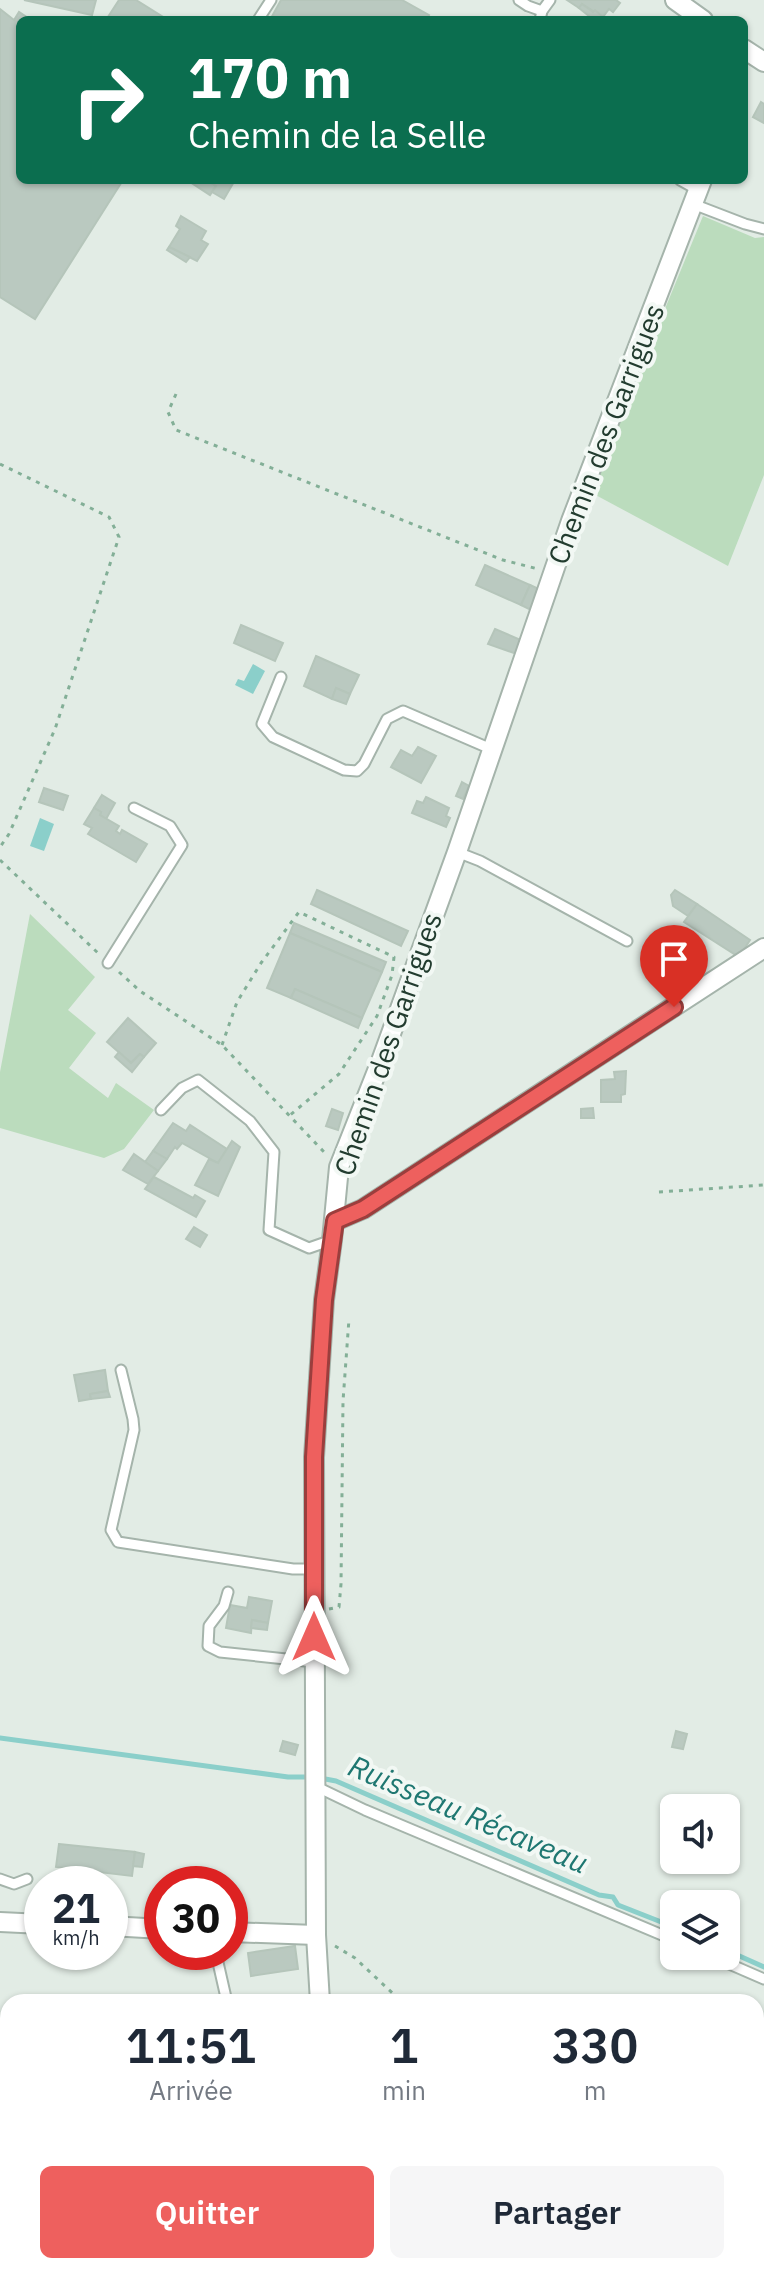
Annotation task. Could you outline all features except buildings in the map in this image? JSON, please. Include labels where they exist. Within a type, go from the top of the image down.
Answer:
[{"type":"street","points":[[675,0],[697,16]]},
{"type":"street","name":"Chemin des Garrigues","points":[[319,1994],[316,1939],[314,1457],[324,1300],[339,1167],[457,852],[553,572],[698,191]]},
{"type":"street","points":[[334,1231],[363,1209],[764,948]]},
{"type":"street","points":[[0,1922],[24,1923]]},
{"type":"street","points":[[248,1933],[316,1939]]},
{"type":"lane","points":[[519,0],[541,15],[550,0]]},
{"type":"lane","points":[[698,191],[745,224],[764,229]]},
{"type":"lane","points":[[281,677],[262,724],[273,737],[344,770],[357,771],[364,764],[387,719],[403,711],[491,749]]},
{"type":"lane","points":[[108,963],[182,845],[170,826],[134,808]]},
{"type":"lane","points":[[457,852],[480,861],[627,941]]},
{"type":"lane","points":[[161,1110],[182,1088],[198,1080],[250,1121],[274,1152],[269,1230],[309,1248],[334,1231]]},
{"type":"lane","points":[[121,1370],[134,1430],[111,1530],[118,1542],[293,1569],[314,1569]]},
{"type":"lane","points":[[228,1592],[224,1606],[209,1626],[208,1646],[220,1652],[314,1662]]},
{"type":"lane","points":[[315,1778],[365,1810],[660,1934]]},
{"type":"lane","points":[[0,1879],[14,1884],[24,1880]]},
{"type":"lane","points":[[740,1969],[764,1979]]},
{"type":"lane","points":[[220,1970],[225,1994]]},
{"type":"path","points":[[176,394],[168,412],[176,430],[503,560],[553,572]]},
{"type":"path","points":[[0,464],[109,517],[119,537],[55,729],[9,834],[0,847]]},
{"type":"path","points":[[0,860],[140,991],[222,1045],[339,1167]]},
{"type":"path","points":[[222,1045],[237,1002],[299,912],[394,957],[392,975],[377,1016],[339,1074],[289,1116]]},
{"type":"path","points":[[659,1192],[764,1185]]},
{"type":"path","points":[[314,1613],[339,1607],[343,1401],[349,1319]]},
{"type":"path","points":[[316,1939],[355,1958],[393,1994]]},
{"type":"green space","points":[[703,216],[755,238],[764,237],[764,475],[728,566],[590,492]]},
{"type":"green space","points":[[30,914],[95,977],[68,1010],[96,1033],[69,1068],[108,1098],[116,1083],[154,1110],[124,1149],[104,1158],[0,1128],[0,1072]]},
{"type":"water","points":[[253,664],[265,671],[253,694],[235,685],[238,679],[244,681]]},
{"type":"water","points":[[40,818],[54,824],[44,851],[30,846]]},
{"type":"waterway","name":"Ruisseau Récaveau","points":[[0,1738],[288,1777],[310,1777]]},
{"type":"waterway","name":"Ruisseau Récaveau","points":[[320,1778],[336,1781],[599,1895],[613,1897],[618,1905],[660,1922]]},
{"type":"waterway","name":"Ruisseau Récaveau","points":[[740,1956],[764,1967]]},
{"type":"route","points":[[314,1637],[314,1457],[324,1300],[335,1221],[363,1209],[674,1007]]}]
